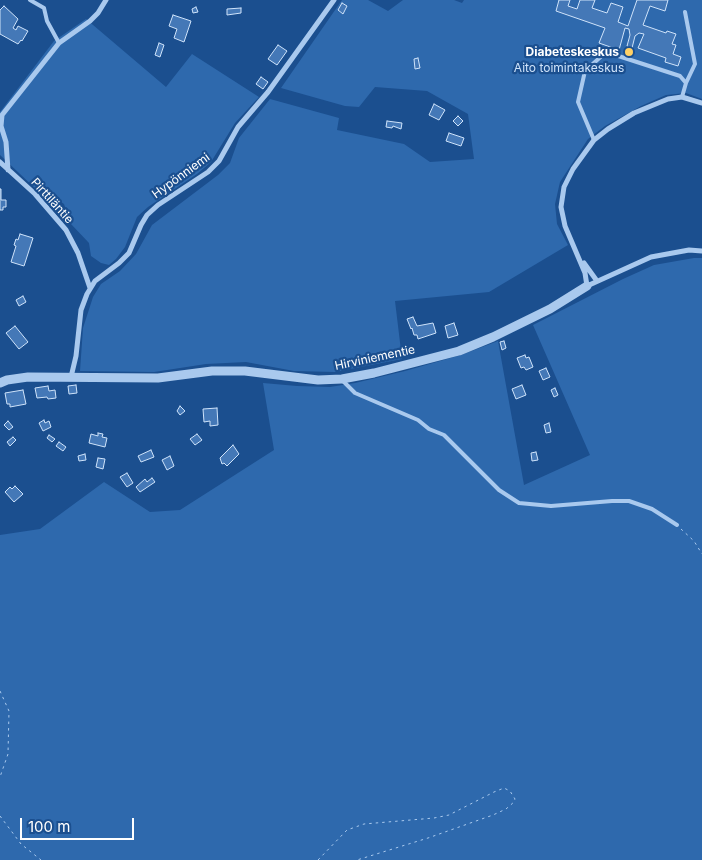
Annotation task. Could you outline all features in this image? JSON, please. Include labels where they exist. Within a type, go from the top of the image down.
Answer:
[{"type":"street","points":[[8,170],[5,137],[1,126],[2,115],[59,43],[90,21],[98,13],[106,0]]},
{"type":"street","name":"Hypönniemi","points":[[71,377],[76,356],[80,316],[94,281],[119,263],[129,253],[147,215],[158,205],[208,172],[219,161],[238,126],[268,92],[334,0]]},
{"type":"street","points":[[587,286],[585,273],[565,226],[561,207],[564,187],[573,169],[594,140],[608,128],[634,114],[668,99],[682,97],[702,103]]},
{"type":"street","name":"Pirttiläntie","points":[[0,162],[36,194],[66,230],[78,253],[90,288]]},
{"type":"street","name":"Hirviniementie","points":[[0,383],[28,377],[158,378],[212,370],[245,371],[318,380],[342,379],[374,373],[459,351],[493,337],[550,309],[587,286],[651,257],[689,250],[702,251]]},
{"type":"street","points":[[579,258],[597,281]]},
{"type":"lane","points":[[30,0],[44,8],[47,21],[59,43]]},
{"type":"lane","points":[[682,97],[695,64],[685,12]]},
{"type":"lane","points":[[594,140],[578,102],[585,71],[606,52],[680,76],[686,84]]},
{"type":"lane","points":[[342,379],[356,393],[418,420],[429,429],[444,435],[498,490],[519,503],[551,506],[629,501],[652,509],[677,525]]},
{"type":"path","points":[[677,525],[694,540],[702,554]]},
{"type":"path","points":[[0,691],[9,711],[8,754],[0,777]]},
{"type":"path","points":[[318,860],[347,830],[364,824],[449,815],[504,788],[510,791],[515,799],[506,809],[493,815],[357,860]]},
{"type":"path","points":[[0,816],[21,844],[41,860]]},
{"type":"green space","points":[[342,0],[368,0],[388,11],[403,0],[454,0],[462,3],[464,0],[702,0],[702,99],[686,93],[666,95],[641,106],[605,126],[588,139],[560,182],[555,204],[557,224],[568,245],[489,292],[395,301],[402,359],[335,372],[294,371],[246,362],[206,364],[154,372],[80,371],[83,328],[93,297],[101,284],[120,271],[136,254],[152,225],[218,175],[230,163],[239,138],[270,99],[339,118],[337,130],[404,144],[430,162],[474,159],[468,114],[427,91],[375,87],[359,107],[345,106],[281,88]]},
{"type":"green space","points":[[86,19],[166,87],[192,54],[259,97],[235,123],[211,162],[137,217],[125,247],[109,265],[101,263],[91,256],[89,243],[71,224],[64,204],[39,192],[0,155],[0,112],[54,41]]},
{"type":"green space","points":[[702,258],[702,860],[0,860],[0,535],[40,529],[104,482],[150,512],[180,510],[274,450],[263,383],[330,387],[355,383],[461,355],[498,341],[524,485],[590,455],[533,325],[654,265]]},
{"type":"building","name":"Aito toimintakeskus","points":[[559,0],[570,0],[568,6],[577,9],[580,0],[595,0],[592,8],[607,13],[611,3],[623,7],[618,22],[628,26],[637,0],[668,0],[665,11],[650,6],[643,25],[666,33],[667,31],[676,34],[672,44],[676,45],[673,54],[681,57],[678,66],[665,62],[666,58],[638,48],[644,34],[639,33],[635,36],[632,48],[627,46],[630,35],[629,29],[625,28],[619,50],[599,43],[605,28],[556,11]]},
{"type":"building","points":[[342,3],[347,6],[343,14],[338,10]]},
{"type":"building","points":[[4,6],[18,19],[13,28],[16,30],[18,26],[28,31],[18,44],[0,34],[0,10]]},
{"type":"building","points":[[196,7],[198,12],[193,13],[192,9]]},
{"type":"building","points":[[241,8],[241,13],[227,15],[227,9]]},
{"type":"building","points":[[173,15],[191,21],[184,42],[174,38],[177,29],[169,26]]},
{"type":"building","points":[[159,43],[164,45],[160,57],[155,55]]},
{"type":"building","points":[[278,45],[287,51],[277,65],[268,59]]},
{"type":"building","points":[[418,58],[420,68],[415,69],[414,59]]},
{"type":"building","points":[[261,77],[268,82],[263,89],[256,84]]},
{"type":"building","points":[[434,104],[445,110],[439,120],[429,115]]},
{"type":"building","points":[[458,116],[463,121],[458,126],[453,121]]},
{"type":"building","points":[[387,121],[402,123],[401,129],[393,126],[392,128],[386,127]]},
{"type":"building","points":[[449,133],[464,138],[461,146],[446,141]]},
{"type":"building","points":[[0,189],[1,200],[6,200],[6,207],[3,207],[3,210],[0,210]]},
{"type":"building","points":[[20,234],[33,238],[24,266],[11,262],[16,246],[14,245]]},
{"type":"building","points":[[23,296],[26,302],[19,306],[16,300]]},
{"type":"building","points":[[413,317],[417,326],[433,323],[436,333],[418,339],[417,335],[414,335],[407,319]]},
{"type":"building","points":[[454,323],[458,335],[448,338],[445,326]]},
{"type":"building","points":[[15,326],[28,342],[19,349],[6,333]]},
{"type":"building","points":[[504,341],[506,348],[502,350],[500,342]]},
{"type":"building","points":[[525,355],[526,358],[529,357],[533,367],[526,370],[524,367],[521,368],[517,358]]},
{"type":"building","points":[[546,368],[550,377],[543,380],[539,371]]},
{"type":"building","points":[[76,385],[77,393],[69,394],[68,386]]},
{"type":"building","points":[[522,385],[526,395],[516,399],[512,389]]},
{"type":"building","points":[[48,386],[49,391],[55,390],[56,398],[37,398],[35,388]]},
{"type":"building","points":[[555,388],[558,395],[554,397],[551,390]]},
{"type":"building","points":[[23,390],[26,404],[10,407],[10,404],[7,404],[5,393]]},
{"type":"building","points":[[180,406],[185,411],[180,415],[177,411]]},
{"type":"building","points":[[217,408],[218,425],[210,426],[210,421],[204,422],[203,409]]},
{"type":"building","points":[[44,420],[45,423],[49,421],[51,427],[43,431],[39,423]]},
{"type":"building","points":[[8,421],[13,427],[9,430],[4,425]]},
{"type":"building","points":[[549,423],[551,432],[546,433],[544,425]]},
{"type":"building","points":[[98,433],[103,434],[102,437],[107,438],[105,447],[89,443],[91,434],[98,436]]},
{"type":"building","points":[[197,434],[202,440],[195,445],[190,439]]},
{"type":"building","points":[[49,435],[55,439],[52,442],[47,438]]},
{"type":"building","points":[[13,437],[16,440],[10,446],[7,442]]},
{"type":"building","points":[[59,442],[66,447],[63,451],[56,446]]},
{"type":"building","points":[[233,445],[239,454],[227,466],[224,463],[222,464],[220,458]]},
{"type":"building","points":[[151,450],[154,457],[141,462],[138,456]]},
{"type":"building","points":[[536,452],[538,460],[532,461],[531,453]]},
{"type":"building","points":[[85,454],[86,460],[79,461],[78,456]]},
{"type":"building","points":[[170,456],[174,466],[167,470],[162,460]]},
{"type":"building","points":[[98,458],[105,459],[103,469],[96,467]]},
{"type":"building","points":[[127,473],[133,483],[127,487],[120,477]]},
{"type":"building","points":[[152,478],[155,482],[140,492],[136,487],[145,479],[147,482]]},
{"type":"building","points":[[15,486],[23,494],[14,502],[5,492],[10,487],[12,489]]},
{"type":"place","name":"Diabeteskeskus","points":[[629,52]]}]
